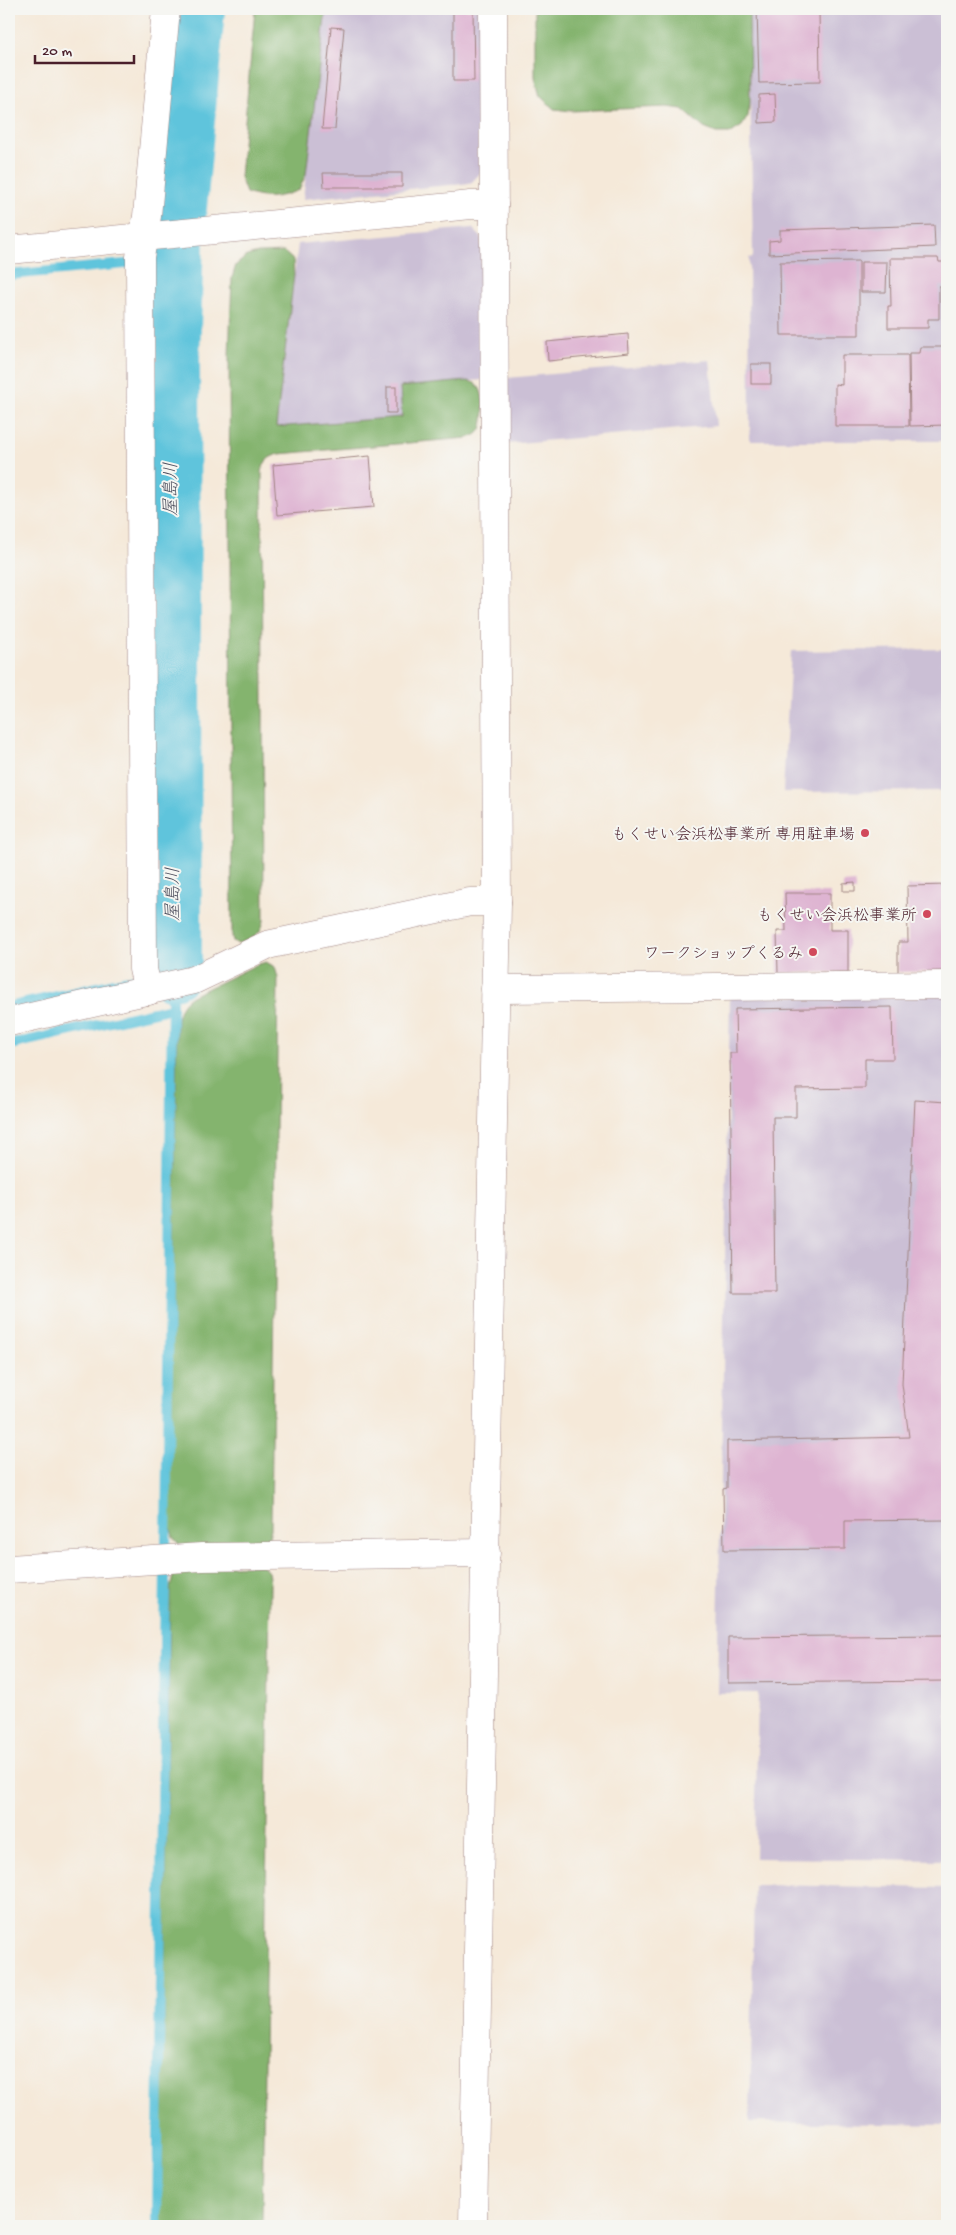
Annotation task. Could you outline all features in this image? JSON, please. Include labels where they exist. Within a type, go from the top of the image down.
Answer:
[{"type":"street","points":[[148,991],[143,969],[140,257],[148,236],[148,206],[166,9]]},
{"type":"street","points":[[473,2226],[497,902],[493,9]]},
{"type":"street","points":[[9,250],[471,205],[494,205]]},
{"type":"street","points":[[9,1022],[194,980],[267,945],[470,902],[497,902]]},
{"type":"street","points":[[495,989],[947,985]]},
{"type":"street","points":[[9,1569],[202,1557],[486,1553]]},
{"type":"shaded area","points":[[326,9],[480,9],[481,172],[471,183],[303,199]]},
{"type":"shaded area","points":[[749,9],[947,9],[947,441],[750,441],[749,258],[753,257]]},
{"type":"shaded area","points":[[472,228],[481,237],[482,380],[400,387],[403,417],[276,427],[298,244]]},
{"type":"shaded area","points":[[710,360],[716,426],[507,444],[507,378]]},
{"type":"shaded area","points":[[947,649],[947,791],[783,792],[791,651]]},
{"type":"shaded area","points":[[947,995],[947,1860],[755,1858],[758,1693],[717,1693],[730,997]]},
{"type":"shaded area","points":[[754,1885],[947,1888],[947,2125],[750,2122]]},
{"type":"green space","points":[[255,9],[326,9],[306,174],[299,190],[272,197],[260,197],[246,193],[240,177]]},
{"type":"green space","points":[[535,9],[749,9],[750,103],[748,116],[742,126],[731,133],[716,133],[704,128],[682,109],[667,107],[571,111],[554,109],[540,96],[535,78]]},
{"type":"green space","points":[[284,252],[293,260],[294,275],[276,427],[402,417],[400,387],[467,381],[473,382],[480,389],[484,413],[480,431],[468,438],[279,454],[269,458],[264,465],[262,472],[264,920],[258,933],[238,944],[233,941],[232,936],[229,356],[232,278],[236,265],[247,256],[258,253]]},
{"type":"green space","points":[[266,962],[275,967],[278,978],[271,1529],[268,1540],[260,1547],[181,1547],[173,1537],[170,1525],[177,1020],[182,1006],[192,996]]},
{"type":"green space","points":[[262,1565],[268,1572],[270,1584],[262,2226],[161,2226],[170,1589],[173,1576],[183,1567]]},
{"type":"building","points":[[453,9],[473,9],[474,81],[453,81]]},
{"type":"building","points":[[757,9],[819,9],[820,82],[759,83]]},
{"type":"building","points":[[331,27],[344,28],[335,129],[322,129]]},
{"type":"building","points":[[775,94],[776,122],[759,123],[759,95]]},
{"type":"building","points":[[323,173],[402,173],[402,187],[324,187]]},
{"type":"building","points":[[934,225],[935,247],[769,254],[769,241],[780,240],[780,230]]},
{"type":"building","points":[[890,258],[938,258],[939,262],[947,262],[947,286],[939,286],[939,319],[928,319],[928,328],[888,328],[888,306],[891,306]]},
{"type":"building","points":[[859,261],[859,335],[781,335],[780,262]]},
{"type":"building","points":[[861,262],[887,262],[886,292],[861,292]]},
{"type":"building","points":[[628,334],[629,353],[548,361],[547,342]]},
{"type":"building","points":[[920,347],[943,347],[943,353],[947,352],[947,425],[910,426],[909,353],[919,353]]},
{"type":"building","points":[[842,355],[908,355],[909,426],[835,426],[835,384],[842,385]]},
{"type":"building","points":[[751,364],[771,364],[771,384],[751,384]]},
{"type":"building","points":[[387,387],[396,387],[396,413],[387,413]]},
{"type":"building","points":[[370,456],[374,507],[277,515],[273,465]]},
{"type":"building","points":[[855,882],[855,891],[843,891],[843,883]]},
{"type":"building","name":"もくせい会浜松事業所","points":[[947,885],[947,971],[898,972],[898,942],[908,942],[907,886]]},
{"type":"building","name":"ワークショップくるみ","points":[[785,893],[830,893],[830,930],[848,930],[848,972],[778,973],[777,931],[786,931]]},
{"type":"building","points":[[892,1007],[893,1059],[865,1059],[865,1088],[796,1089],[796,1117],[773,1117],[775,1293],[733,1293],[730,1053],[736,1053],[735,1009]]},
{"type":"building","points":[[944,1024],[947,1024],[947,1039],[945,1039]]},
{"type":"building","points":[[915,1100],[947,1102],[947,1520],[845,1521],[845,1549],[724,1550],[723,1489],[727,1488],[727,1441],[909,1437],[902,1384]]},
{"type":"building","points":[[947,1635],[947,1681],[728,1683],[728,1637]]},
{"type":"waterway","name":"屋島川","points":[[172,970],[170,356],[174,240],[195,9]]},
{"type":"waterway","points":[[155,261],[174,259]]},
{"type":"waterway","points":[[9,275],[125,264]]},
{"type":"waterway","points":[[153,975],[172,970],[172,973]]},
{"type":"waterway","points":[[9,1007],[133,979]]},
{"type":"waterway","points":[[166,1549],[172,998]]},
{"type":"waterway","points":[[9,1045],[172,1008]]},
{"type":"waterway","points":[[157,2226],[165,1569]]},
{"type":"place","name":"もくせい会浜松事業所 専用駐車場","points":[[865,833]]},
{"type":"place","name":"もくせい会浜松事業所","points":[[927,914]]},
{"type":"place","name":"ワークショップくるみ","points":[[813,952]]}]
